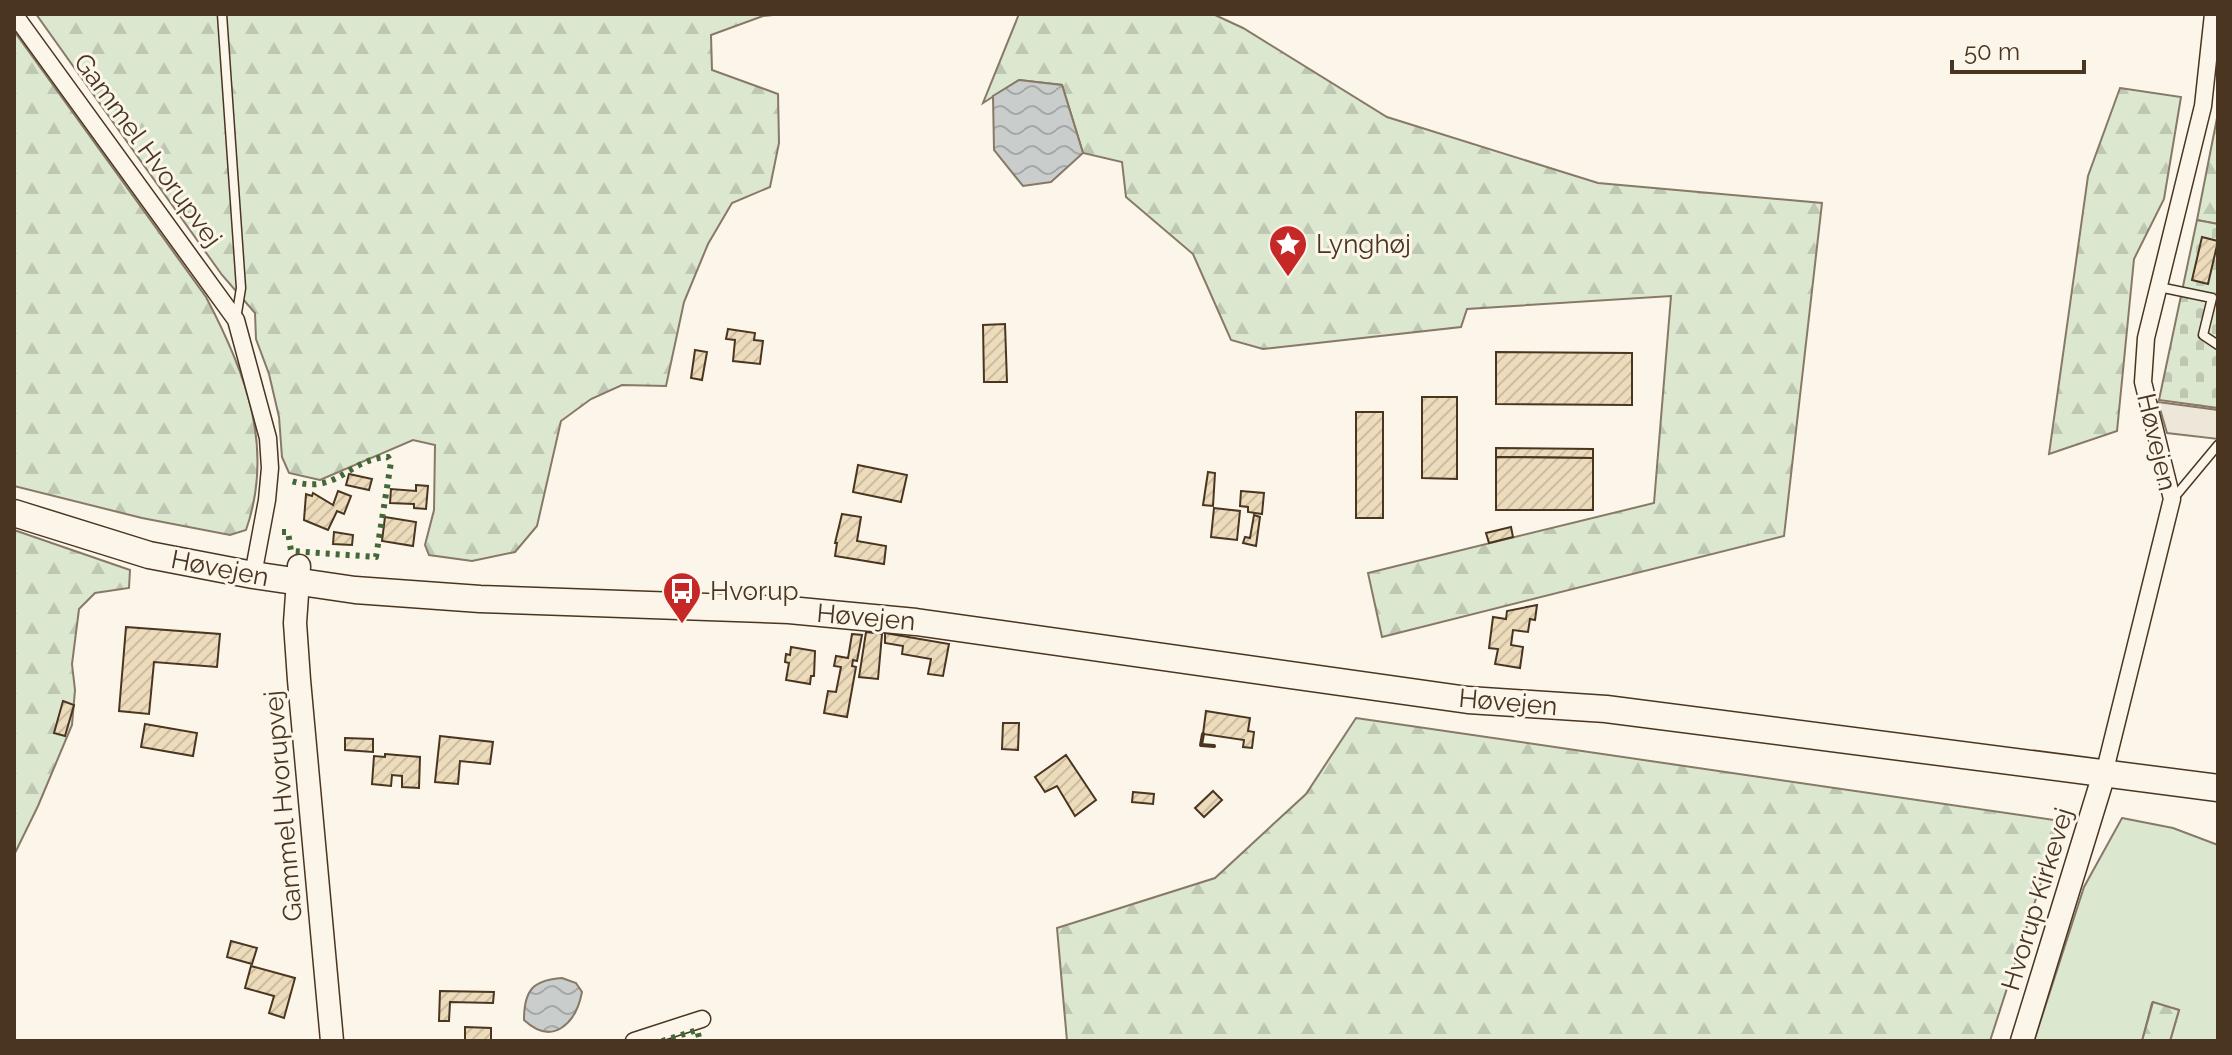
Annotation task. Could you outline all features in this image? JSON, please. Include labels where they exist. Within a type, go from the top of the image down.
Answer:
[{"type":"main road","name":"Høvejen","points":[[24,516],[149,555],[297,574],[355,590],[480,599],[789,610],[902,620],[1468,700],[1606,709],[2218,788]]},
{"type":"street","name":"Gammel Hvorupvej","points":[[14,14],[236,320],[268,438],[270,468],[267,500],[254,567]]},
{"type":"street","name":"Høvejen","points":[[2104,774],[2172,499],[2143,382],[2146,338],[2203,106],[2213,14]]},
{"type":"street","name":"Gammel Hvorupvej","points":[[297,574],[295,623],[299,680],[332,1041]]},
{"type":"street","name":"Hvorup Kirkevej","points":[[2022,1041],[2104,774]]},
{"type":"street","points":[[634,1041],[702,1019]]},
{"type":"lane","name":"Gammel Hvorupvej","points":[[222,14],[241,288],[236,320]]},
{"type":"lane","points":[[2158,287],[2212,298],[2203,335],[2218,345]]},
{"type":"lane","points":[[2172,499],[2218,445]]},
{"type":"green space","points":[[36,14],[783,14],[763,16],[711,35],[712,70],[778,94],[779,143],[770,187],[732,203],[708,244],[684,302],[666,386],[622,385],[591,399],[561,421],[537,526],[515,552],[472,561],[429,555],[425,545],[434,510],[435,445],[413,440],[320,480],[289,473],[282,457],[279,417],[269,374],[256,339],[255,313],[222,275]]},
{"type":"green space","points":[[1019,14],[1213,14],[1243,28],[1387,117],[1598,183],[1822,203],[1784,536],[1382,637],[1368,573],[1654,503],[1671,296],[1467,309],[1461,327],[1263,349],[1231,340],[1193,254],[1126,197],[1122,162],[1083,153],[1062,85],[1019,80],[983,103]]},
{"type":"green space","points":[[14,31],[206,297],[220,325],[243,381],[252,410],[256,439],[254,499],[246,530],[230,535],[142,518],[14,486]]},
{"type":"green space","points":[[2120,88],[2181,97],[2164,199],[2134,259],[2117,431],[2049,454],[2088,176]]},
{"type":"green space","points":[[2218,113],[2218,224],[2197,220]]},
{"type":"green space","points":[[2197,220],[2218,224],[2218,408],[2159,400]]},
{"type":"green space","points":[[14,530],[130,570],[129,588],[95,593],[79,609],[72,664],[75,690],[72,725],[14,855]]},
{"type":"green space","points":[[1356,718],[2061,821],[1990,1041],[1067,1041],[1057,928],[1215,878],[1306,794]]},
{"type":"green space","points":[[2122,818],[2173,828],[2218,845],[2218,1041],[2170,1041],[2179,1010],[2152,1003],[2142,1041],[2034,1041],[2084,887]]},
{"type":"green space","points":[[2153,1002],[2179,1010],[2170,1041],[2142,1041]]},
{"type":"shaded area","points":[[2158,402],[2218,410],[2218,439],[2167,433]]},
{"type":"water","points":[[1019,80],[1062,85],[1083,153],[1051,182],[1023,186],[994,150],[993,96]]},
{"type":"water","points":[[562,978],[576,983],[582,992],[574,1013],[562,1028],[544,1031],[535,1028],[524,1020],[528,994],[537,984]]},
{"type":"building","points":[[2202,237],[2218,241],[2208,284],[2192,280]]},
{"type":"building","points":[[1005,324],[1007,382],[984,382],[983,325]]},
{"type":"building","points":[[728,329],[755,333],[754,340],[763,341],[760,364],[733,361],[735,340],[726,339]]},
{"type":"building","points":[[695,350],[707,352],[702,380],[691,378]]},
{"type":"building","points":[[1496,352],[1632,353],[1632,405],[1496,404]]},
{"type":"building","points":[[1422,397],[1457,397],[1457,479],[1422,478]]},
{"type":"building","points":[[1356,412],[1383,412],[1383,518],[1356,518]]},
{"type":"building","points":[[1496,448],[1593,449],[1593,458],[1496,457]]},
{"type":"building","points":[[1496,457],[1593,458],[1593,510],[1496,510]]},
{"type":"building","points":[[858,465],[907,475],[901,502],[853,492]]},
{"type":"building","points":[[1208,472],[1215,473],[1213,506],[1203,505]]},
{"type":"building","points":[[349,474],[372,479],[369,490],[346,485]]},
{"type":"building","points":[[416,485],[428,486],[426,509],[414,508],[414,504],[390,503],[391,489],[416,491]]},
{"type":"building","points":[[338,491],[351,496],[344,514],[337,511],[328,530],[304,520],[306,494],[312,496],[313,493],[333,505]]},
{"type":"building","points":[[1241,491],[1264,493],[1262,514],[1248,512],[1248,507],[1240,506]]},
{"type":"building","points":[[1214,508],[1240,511],[1237,540],[1211,537]]},
{"type":"building","points":[[842,514],[861,517],[857,541],[886,546],[884,564],[835,556]]},
{"type":"building","points":[[1254,515],[1260,517],[1256,546],[1243,543],[1245,537],[1250,538]]},
{"type":"building","points":[[385,517],[416,522],[413,546],[382,541]]},
{"type":"building","points":[[1511,527],[1513,537],[1489,543],[1486,533]]},
{"type":"building","points":[[334,532],[353,535],[352,545],[333,544]]},
{"type":"building","points":[[1537,605],[1535,620],[1530,619],[1528,632],[1513,630],[1511,645],[1523,647],[1520,668],[1495,664],[1498,649],[1489,648],[1493,617],[1506,619],[1507,611]]},
{"type":"building","points":[[126,627],[220,634],[217,667],[154,662],[149,714],[119,711]]},
{"type":"building","points":[[866,632],[882,634],[878,679],[859,677]]},
{"type":"building","points":[[885,633],[949,644],[943,676],[928,674],[931,659],[902,654],[903,646],[885,643]]},
{"type":"building","points":[[852,634],[862,635],[857,661],[853,660],[852,666],[856,667],[847,717],[824,713],[828,691],[836,692],[841,667],[834,666],[836,656],[848,658]]},
{"type":"building","points":[[791,647],[815,651],[814,676],[811,676],[810,684],[786,680],[789,663],[785,662],[786,654],[790,655]]},
{"type":"building","points":[[63,701],[74,705],[65,736],[54,733]]},
{"type":"building","points":[[1206,711],[1250,718],[1248,731],[1254,732],[1252,748],[1243,747],[1244,740],[1203,734]]},
{"type":"building","points":[[1003,723],[1019,723],[1018,750],[1002,749]]},
{"type":"building","points":[[145,724],[197,733],[193,756],[141,747]]},
{"type":"building","points":[[440,736],[493,742],[490,764],[460,761],[458,784],[435,782]]},
{"type":"building","points":[[345,738],[373,739],[373,752],[345,750]]},
{"type":"building","points":[[385,754],[420,757],[419,788],[402,787],[402,776],[392,775],[391,786],[372,784],[374,756],[385,757]]},
{"type":"building","points":[[1066,755],[1096,800],[1075,816],[1057,786],[1045,792],[1035,777]]},
{"type":"building","points":[[1213,791],[1222,800],[1204,817],[1195,808]]},
{"type":"building","points":[[1133,792],[1154,794],[1153,804],[1132,802]]},
{"type":"building","points":[[231,941],[257,948],[252,964],[227,957]]},
{"type":"building","points":[[251,966],[295,978],[284,1018],[269,1013],[274,996],[245,988]]},
{"type":"building","points":[[440,991],[494,992],[493,1003],[450,1002],[449,1021],[439,1021]]},
{"type":"building","points":[[465,1027],[491,1028],[491,1041],[465,1041]]},
{"type":"hedge","points":[[282,532],[288,532],[291,551],[376,557],[391,462],[388,457],[374,459],[319,484],[288,480]]},
{"type":"hedge","points":[[662,1041],[697,1030],[700,1041]]},
{"type":"wall","points":[[1203,734],[1201,745],[1214,746]]},
{"type":"place","name":"Lynghøj","points":[[1288,278]]},
{"type":"place","name":"Hvorup","points":[[682,625]]}]
